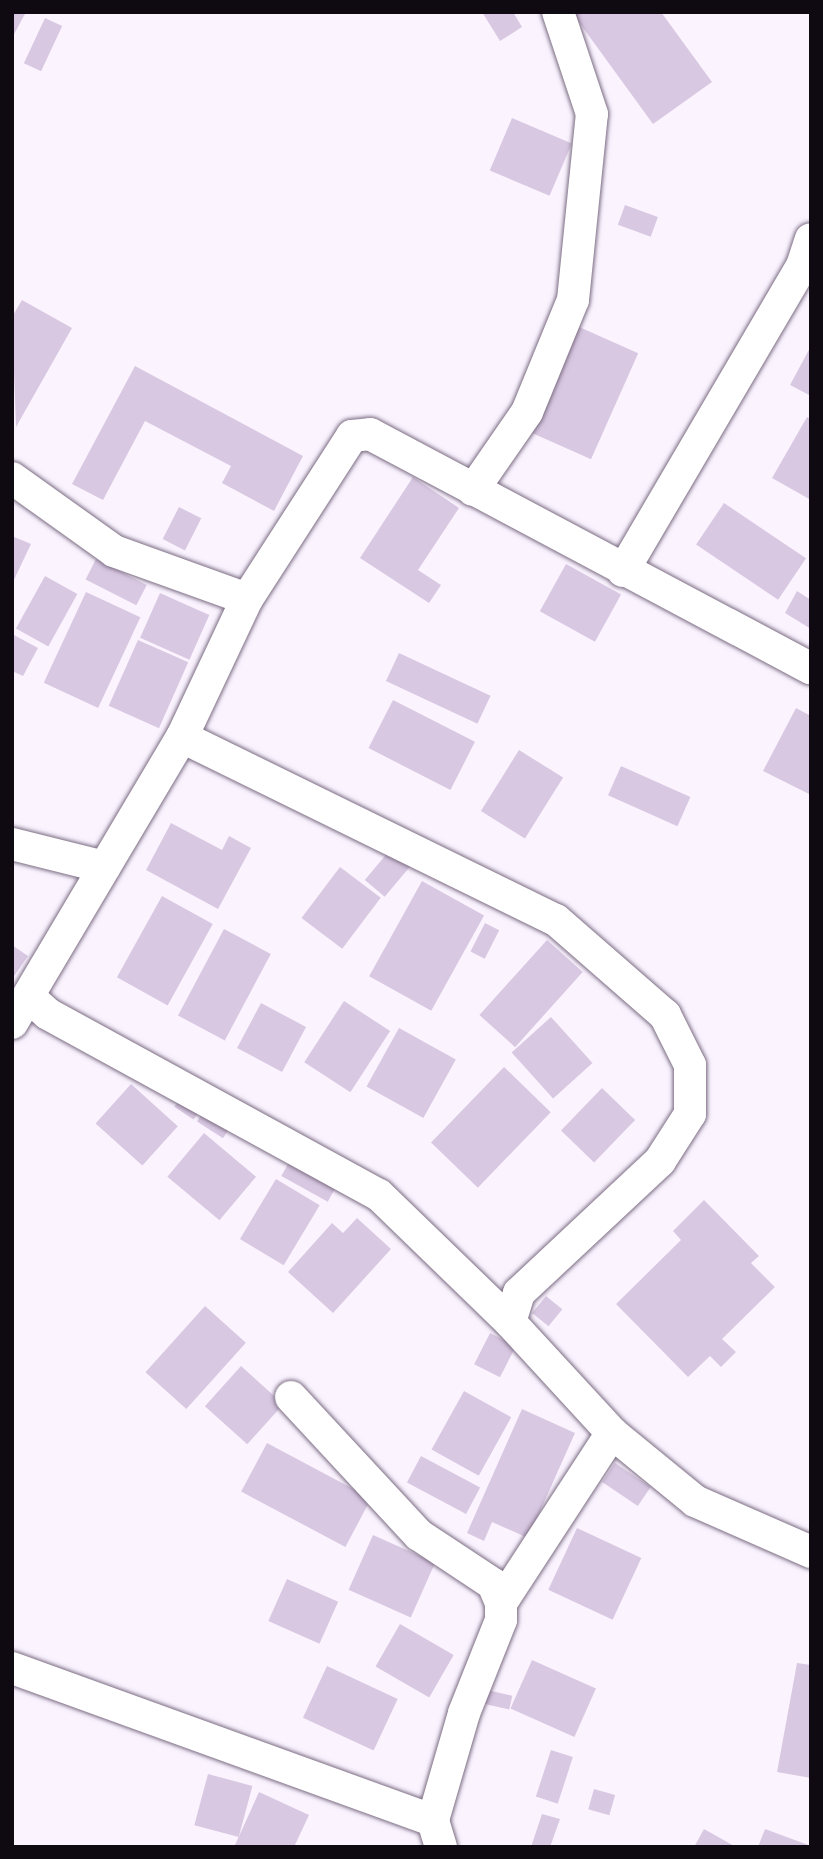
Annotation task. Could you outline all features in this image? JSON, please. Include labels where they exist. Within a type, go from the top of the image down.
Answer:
[{"type":"street","points":[[473,490],[527,412],[573,300],[592,114],[558,12]]},
{"type":"street","points":[[623,572],[802,266],[811,239]]},
{"type":"street","points":[[12,1023],[182,737],[247,599],[352,436],[370,434],[623,572],[811,668]]},
{"type":"street","points":[[12,478],[114,551],[247,599]]},
{"type":"street","points":[[182,737],[556,920],[665,1015],[690,1065],[690,1114],[660,1161],[519,1293],[510,1322]]},
{"type":"street","points":[[12,844],[104,867]]},
{"type":"street","points":[[29,997],[48,1013],[379,1195],[510,1322],[612,1433],[695,1501],[811,1552]]},
{"type":"street","points":[[12,1668],[437,1834],[464,1713],[501,1620],[501,1603],[493,1584],[419,1535],[291,1397]]},
{"type":"street","points":[[501,1603],[612,1433]]},
{"type":"building","points":[[12,12],[26,12],[12,38]]},
{"type":"building","points":[[482,12],[513,12],[522,27],[500,41]]},
{"type":"building","points":[[661,12],[712,82],[653,124],[573,14]]},
{"type":"building","points":[[45,18],[62,26],[41,71],[24,63]]},
{"type":"building","points":[[512,118],[572,143],[550,196],[490,170]]},
{"type":"building","points":[[625,205],[658,217],[651,237],[618,225]]},
{"type":"building","points":[[22,300],[72,328],[16,427],[12,317]]},
{"type":"building","points":[[577,326],[638,353],[591,459],[530,432]]},
{"type":"building","points":[[811,346],[811,396],[790,385]]},
{"type":"building","points":[[135,366],[303,456],[274,511],[222,483],[231,466],[145,421],[103,500],[72,484]]},
{"type":"building","points":[[807,417],[811,419],[811,500],[772,478]]},
{"type":"building","points":[[413,477],[459,508],[418,570],[441,585],[429,603],[360,558]]},
{"type":"building","points":[[724,503],[806,558],[778,600],[696,544]]},
{"type":"building","points":[[179,507],[201,518],[185,550],[163,539]]},
{"type":"building","points":[[12,536],[31,544],[12,584]]},
{"type":"building","points":[[96,559],[147,585],[136,605],[86,579]]},
{"type":"building","points":[[566,564],[621,595],[595,642],[540,611]]},
{"type":"building","points":[[45,576],[77,594],[48,646],[16,628]]},
{"type":"building","points":[[797,591],[811,600],[811,629],[785,613]]},
{"type":"building","points":[[86,592],[140,617],[98,708],[44,683]]},
{"type":"building","points":[[160,593],[209,615],[189,660],[140,638]]},
{"type":"building","points":[[12,634],[38,648],[23,676],[12,671]]},
{"type":"building","points":[[138,640],[188,662],[159,728],[109,706]]},
{"type":"building","points":[[399,653],[491,696],[477,724],[386,681]]},
{"type":"building","points":[[393,700],[475,742],[450,790],[368,748]]},
{"type":"building","points":[[796,708],[811,716],[811,795],[763,771]]},
{"type":"building","points":[[519,750],[563,778],[525,839],[481,811]]},
{"type":"building","points":[[621,766],[690,797],[677,826],[608,795]]},
{"type":"building","points":[[171,823],[222,850],[229,836],[251,848],[218,909],[146,870]]},
{"type":"building","points":[[395,844],[415,861],[385,897],[365,880]]},
{"type":"building","points":[[340,867],[381,898],[342,949],[301,918]]},
{"type":"building","points":[[422,881],[484,915],[431,1011],[369,976]]},
{"type":"building","points":[[162,896],[213,924],[168,1005],[117,977]]},
{"type":"building","points":[[485,923],[499,930],[485,959],[470,952]]},
{"type":"building","points":[[224,929],[271,954],[225,1040],[178,1016]]},
{"type":"building","points":[[547,940],[583,972],[515,1047],[479,1015]]},
{"type":"building","points":[[12,945],[28,956],[12,979]]},
{"type":"building","points":[[344,1001],[390,1031],[350,1092],[304,1062]]},
{"type":"building","points":[[261,1003],[306,1027],[282,1072],[237,1048]]},
{"type":"building","points":[[551,1017],[592,1063],[553,1099],[512,1052]]},
{"type":"building","points":[[399,1028],[456,1060],[423,1118],[367,1087]]},
{"type":"building","points":[[504,1067],[551,1112],[478,1188],[431,1143]]},
{"type":"building","points":[[131,1084],[178,1126],[142,1166],[96,1123]]},
{"type":"building","points":[[602,1088],[635,1120],[594,1162],[561,1130]]},
{"type":"building","points":[[185,1091],[204,1104],[193,1120],[174,1107]]},
{"type":"building","points":[[209,1103],[235,1120],[223,1138],[197,1121]]},
{"type":"building","points":[[204,1133],[256,1177],[219,1220],[167,1177]]},
{"type":"building","points":[[293,1155],[339,1181],[328,1202],[281,1176]]},
{"type":"building","points":[[276,1179],[320,1205],[284,1265],[240,1239]]},
{"type":"building","points":[[704,1200],[759,1256],[751,1263],[775,1287],[722,1339],[736,1352],[721,1367],[710,1356],[688,1377],[616,1304],[681,1240],[673,1231]]},
{"type":"building","points":[[357,1218],[391,1249],[333,1313],[288,1272],[332,1223],[343,1233]]},
{"type":"building","points":[[546,1296],[562,1309],[548,1326],[532,1313]]},
{"type":"building","points":[[205,1306],[246,1343],[186,1409],[145,1372]]},
{"type":"building","points":[[490,1333],[516,1346],[500,1377],[474,1364]]},
{"type":"building","points":[[241,1366],[283,1404],[247,1444],[205,1406]]},
{"type":"building","points":[[464,1391],[511,1417],[479,1476],[432,1450]]},
{"type":"building","points":[[522,1409],[575,1433],[528,1538],[492,1522],[484,1541],[467,1533]]},
{"type":"building","points":[[267,1443],[371,1498],[345,1547],[241,1492]]},
{"type":"building","points":[[421,1456],[480,1487],[466,1514],[407,1482]]},
{"type":"building","points":[[615,1463],[651,1487],[638,1506],[602,1482]]},
{"type":"building","points":[[577,1528],[641,1558],[613,1620],[548,1590]]},
{"type":"building","points":[[373,1535],[435,1563],[411,1617],[349,1590]]},
{"type":"building","points":[[287,1579],[338,1602],[319,1644],[268,1621]]},
{"type":"building","points":[[400,1624],[454,1655],[429,1697],[376,1666]]},
{"type":"building","points":[[532,1660],[596,1688],[574,1737],[510,1708]]},
{"type":"building","points":[[797,1663],[811,1665],[811,1778],[777,1772]]},
{"type":"building","points":[[327,1666],[398,1699],[374,1751],[303,1718]]},
{"type":"building","points":[[487,1690],[512,1696],[509,1709],[484,1704]]},
{"type":"building","points":[[551,1750],[573,1757],[558,1804],[536,1797]]},
{"type":"building","points":[[208,1774],[252,1786],[239,1837],[194,1825]]},
{"type":"building","points":[[594,1789],[615,1795],[609,1815],[588,1809]]},
{"type":"building","points":[[259,1792],[309,1815],[294,1847],[235,1845]]},
{"type":"building","points":[[542,1814],[560,1819],[550,1847],[531,1847]]},
{"type":"building","points":[[704,1829],[736,1847],[694,1847]]},
{"type":"building","points":[[765,1829],[811,1846],[811,1847],[758,1847]]}]
